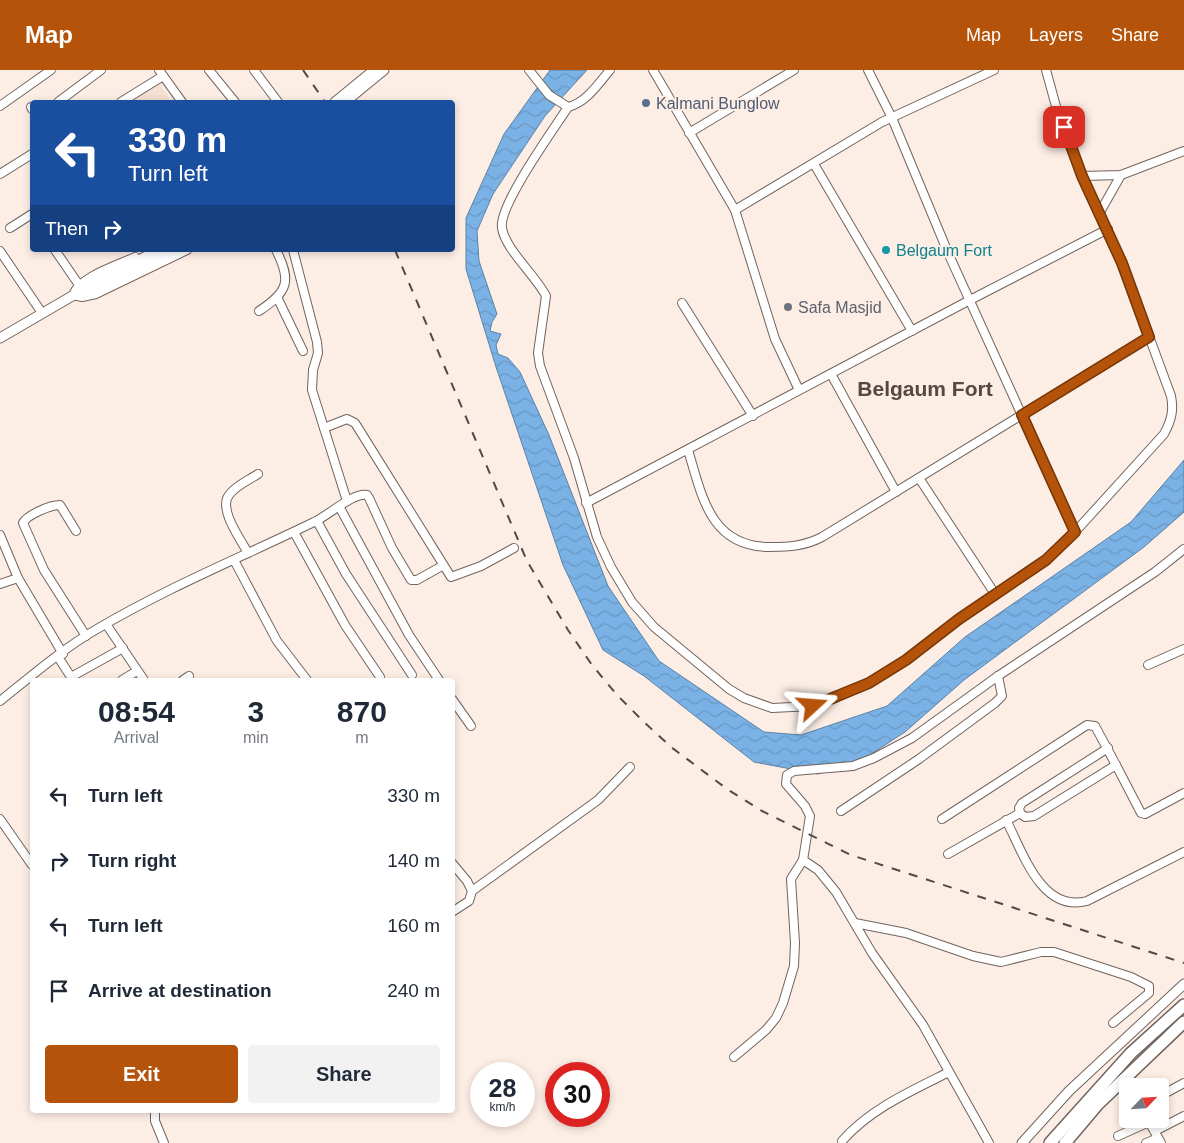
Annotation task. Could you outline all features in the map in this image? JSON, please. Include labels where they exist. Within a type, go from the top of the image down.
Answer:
[{"type":"highway","points":[[1050,1143],[1090,1096],[1131,1054],[1184,1005]]},
{"type":"highway","points":[[1065,1143],[1123,1078],[1184,1022]]},
{"type":"main road","points":[[337,100],[374,70]]},
{"type":"main road","points":[[347,100],[384,70]]},
{"type":"main road","points":[[0,338],[83,287],[155,252]]},
{"type":"main road","points":[[77,291],[86,292],[172,252]]},
{"type":"main road","points":[[1022,1143],[1069,1091],[1184,984]]},
{"type":"street","points":[[0,106],[51,70]]},
{"type":"street","points":[[61,100],[101,70]]},
{"type":"street","points":[[209,70],[232,100]]},
{"type":"street","points":[[254,70],[276,100]]},
{"type":"street","points":[[529,70],[549,95],[568,107]]},
{"type":"street","points":[[610,70],[586,98],[576,105],[568,107],[506,207],[502,229],[517,256],[546,296],[538,346],[540,366],[574,458],[597,537],[611,567],[632,602],[654,627],[729,689],[744,698],[772,708],[813,706],[869,683],[906,660],[995,594],[1046,560],[1075,532],[1170,425],[1173,405],[1108,229],[1082,176],[1057,110],[1046,70]]},
{"type":"street","points":[[653,70],[735,210],[775,339],[799,390]]},
{"type":"street","points":[[689,132],[794,70]]},
{"type":"street","points":[[868,70],[892,118],[970,300],[1075,532]]},
{"type":"street","points":[[735,210],[892,118],[994,70]]},
{"type":"street","points":[[124,100],[161,73],[181,100]]},
{"type":"street","points":[[1082,176],[1121,176],[1184,152]]},
{"type":"street","points":[[0,174],[30,155]]},
{"type":"street","points":[[814,164],[912,331]]},
{"type":"street","points":[[1100,212],[1121,176]]},
{"type":"street","points":[[10,228],[30,215]]},
{"type":"street","points":[[586,503],[1108,229]]},
{"type":"street","points":[[0,251],[42,313]]},
{"type":"street","points":[[56,252],[82,297],[96,294],[183,252]]},
{"type":"street","points":[[77,291],[145,252]]},
{"type":"street","points":[[260,311],[278,299],[284,290],[286,276],[277,252]]},
{"type":"street","points":[[293,252],[317,342],[318,353],[313,370],[312,390],[348,501]]},
{"type":"street","points":[[278,299],[303,351]]},
{"type":"street","points":[[682,303],[753,416]]},
{"type":"street","points":[[688,450],[700,488],[715,522],[724,532],[736,540],[750,545],[779,547],[802,545],[812,542],[896,492],[1149,337]]},
{"type":"street","points":[[832,374],[896,492]]},
{"type":"street","points":[[324,428],[347,419],[354,423],[449,575],[454,577],[514,548]]},
{"type":"street","points":[[248,553],[230,520],[226,503],[230,493],[258,474]]},
{"type":"street","points":[[919,478],[995,594]]},
{"type":"street","points":[[31,678],[86,636],[106,624],[248,553],[317,521],[340,508],[348,501],[367,495],[392,548],[410,580],[416,580],[442,566]]},
{"type":"street","points":[[76,531],[60,505],[52,506],[25,519],[23,523],[44,570],[86,636]]},
{"type":"street","points":[[340,508],[408,635],[438,678]]},
{"type":"street","points":[[317,521],[346,574],[412,675]]},
{"type":"street","points":[[294,532],[345,625],[380,678]]},
{"type":"street","points":[[0,535],[18,578],[72,678]]},
{"type":"street","points":[[734,1057],[766,1030],[776,1018],[783,1004],[794,966],[795,943],[791,879],[803,860],[810,816],[805,806],[786,784],[787,775],[794,771],[853,766],[874,758],[912,738],[998,676],[1147,577],[1184,549]]},
{"type":"street","points":[[234,560],[278,641],[305,678]]},
{"type":"street","points":[[0,584],[18,578]]},
{"type":"street","points":[[106,624],[142,678]]},
{"type":"street","points":[[74,678],[123,648]]},
{"type":"street","points":[[1148,665],[1184,649]]},
{"type":"street","points":[[125,678],[137,671]]},
{"type":"street","points":[[841,811],[919,759],[995,704],[1002,696],[998,676]]},
{"type":"street","points":[[0,702],[30,678]]},
{"type":"street","points":[[455,703],[471,726]]},
{"type":"street","points":[[942,819],[1086,725],[1095,726],[1141,813],[1145,814],[1184,793]]},
{"type":"street","points":[[1108,748],[1019,805],[1020,813],[1025,817],[1034,816],[1116,766]]},
{"type":"street","points":[[455,910],[469,901],[472,891],[592,805],[630,767]]},
{"type":"street","points":[[948,854],[1020,813]]},
{"type":"street","points":[[0,819],[30,862]]},
{"type":"street","points":[[1006,820],[1033,872],[1052,896],[1064,902],[1076,904],[1087,901],[1184,852]]},
{"type":"street","points":[[803,860],[818,870],[827,880],[872,952],[923,1025],[989,1143]]},
{"type":"street","points":[[455,867],[467,881],[472,891]]},
{"type":"street","points":[[855,922],[906,933],[973,956],[1001,962],[1041,952],[1054,952],[1131,977],[1149,986],[1149,993],[1113,1023]]},
{"type":"street","points":[[842,1141],[851,1131],[876,1112],[949,1072]]},
{"type":"street","points":[[1169,1092],[1184,1084]]},
{"type":"street","points":[[155,1113],[155,1121],[164,1143]]},
{"type":"street","points":[[1146,1143],[1158,1137],[1184,1116]]},
{"type":"street","points":[[1118,1136],[1133,1128]]},
{"type":"shaded area","points":[[159,83],[171,100],[131,100]]},
{"type":"water","points":[[550,70],[587,70],[545,116],[493,194],[477,231],[479,261],[497,314],[492,322],[490,331],[501,334],[496,345],[498,354],[508,358],[520,372],[549,435],[608,586],[659,661],[764,732],[801,735],[887,706],[965,637],[1131,522],[1184,460],[1184,512],[1144,547],[964,680],[905,732],[865,758],[818,774],[754,762],[644,676],[603,650],[563,565],[496,367],[466,269],[466,218],[504,134]]},
{"type":"railway","points":[[303,70],[324,100]]},
{"type":"railway","points":[[396,252],[527,561],[568,630],[592,665],[617,695],[671,747],[727,789],[762,811],[851,855],[1184,963]]},
{"type":"place","name":"Kalmani Bunglow","points":[[646,103]]},
{"type":"place","name":"Belgaum Fort","points":[[886,250]]},
{"type":"place","name":"Safa Masjid","points":[[788,307]]},
{"type":"district","name":"Belgaum Fort","points":[[925,389]]},
{"type":"route","points":[[813,706],[833,699],[885,674],[959,619],[1046,560],[1075,532],[1022,415],[1149,337],[1122,263],[1082,176],[1064,127]]}]
